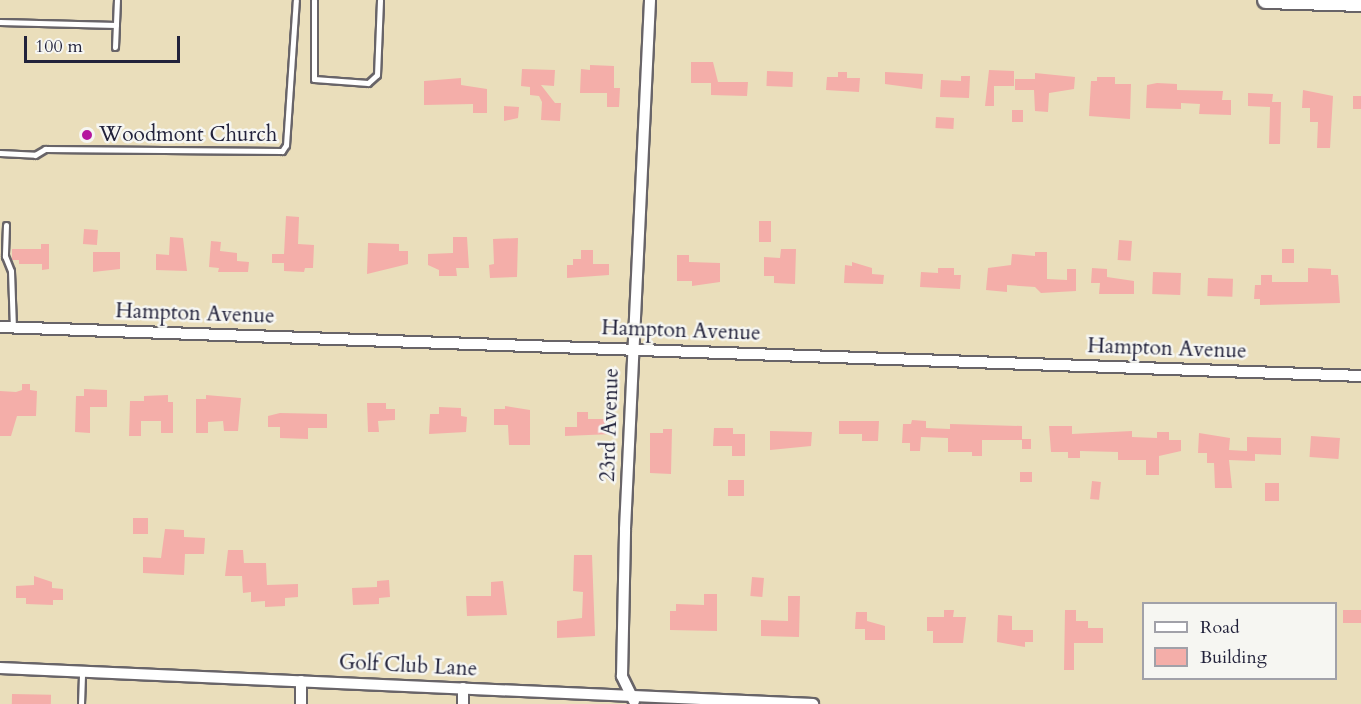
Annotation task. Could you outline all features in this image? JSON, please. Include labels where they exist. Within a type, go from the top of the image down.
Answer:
[{"type":"main road","points":[[1266,0],[1361,3]]},
{"type":"street","name":"23rd Avenue","points":[[633,700],[622,676],[633,348],[650,0]]},
{"type":"street","name":"Hampton Avenue","points":[[0,327],[1361,376]]},
{"type":"street","name":"Golf Club Lane","points":[[0,668],[464,688],[633,700],[813,704]]},
{"type":"street","points":[[301,681],[301,704]]},
{"type":"street","points":[[463,704],[464,688]]},
{"type":"lane","points":[[115,47],[117,0]]},
{"type":"lane","points":[[0,153],[35,155],[45,149],[282,151],[286,145],[296,0]]},
{"type":"lane","points":[[314,0],[314,80],[368,83],[377,75],[380,0]]},
{"type":"lane","points":[[0,22],[116,25]]},
{"type":"lane","points":[[6,225],[5,256],[11,271],[13,328]]},
{"type":"lane","points":[[81,704],[82,672]]},
{"type":"building","points":[[691,62],[713,62],[718,82],[748,82],[747,96],[711,95],[711,83],[691,83]]},
{"type":"building","points":[[590,65],[614,66],[614,88],[620,88],[619,107],[607,107],[607,93],[580,93],[581,69],[590,70]]},
{"type":"building","points":[[522,69],[555,70],[554,86],[541,85],[555,103],[561,103],[560,121],[541,120],[542,102],[539,96],[530,95],[530,87],[521,86]]},
{"type":"building","points":[[989,70],[1014,71],[1014,86],[994,86],[994,106],[985,106]]},
{"type":"building","points":[[767,71],[793,72],[792,87],[766,86]]},
{"type":"building","points":[[838,72],[847,72],[847,78],[860,78],[859,92],[826,90],[827,77],[838,77]]},
{"type":"building","points":[[885,72],[923,74],[922,89],[885,84]]},
{"type":"building","points":[[1035,73],[1075,77],[1074,89],[1049,93],[1048,112],[1035,111],[1034,90],[1015,90],[1015,79],[1035,79]]},
{"type":"building","points":[[961,76],[970,76],[969,98],[940,97],[941,80],[961,81]]},
{"type":"building","points":[[1097,77],[1115,77],[1115,84],[1131,84],[1130,119],[1089,116],[1091,81],[1097,81]]},
{"type":"building","points":[[461,78],[461,85],[487,89],[487,113],[473,113],[473,104],[424,105],[424,81]]},
{"type":"building","points":[[1177,84],[1177,90],[1223,91],[1222,100],[1231,100],[1231,115],[1199,114],[1200,104],[1181,103],[1181,109],[1146,108],[1147,85]]},
{"type":"building","points":[[1303,90],[1333,96],[1330,148],[1317,148],[1318,122],[1310,122],[1310,108],[1302,108]]},
{"type":"building","points":[[1248,93],[1273,94],[1272,102],[1281,102],[1280,144],[1269,144],[1270,107],[1248,106]]},
{"type":"building","points":[[1353,96],[1361,96],[1361,109],[1353,109]]},
{"type":"building","points":[[504,106],[519,107],[518,118],[504,121]]},
{"type":"building","points":[[1012,110],[1023,110],[1023,122],[1012,122]]},
{"type":"building","points":[[936,117],[954,118],[953,129],[935,128]]},
{"type":"building","points":[[286,216],[299,217],[298,244],[314,245],[313,268],[305,268],[304,272],[284,271],[284,263],[272,263],[272,254],[284,254]]},
{"type":"building","points":[[759,221],[771,221],[771,242],[759,242]]},
{"type":"building","points":[[84,229],[98,230],[97,245],[83,244]]},
{"type":"building","points":[[170,237],[183,238],[187,271],[156,270],[156,254],[169,255]]},
{"type":"building","points":[[453,237],[467,237],[469,268],[456,268],[457,276],[439,276],[439,270],[428,265],[428,254],[453,253]]},
{"type":"building","points":[[518,238],[517,277],[490,278],[489,265],[494,264],[493,239]]},
{"type":"building","points":[[1119,240],[1132,241],[1131,261],[1118,260]]},
{"type":"building","points":[[211,241],[221,242],[220,251],[237,253],[237,261],[249,262],[248,272],[218,272],[219,268],[209,267]]},
{"type":"building","points":[[368,243],[399,244],[399,251],[408,251],[408,264],[367,274]]},
{"type":"building","points":[[41,244],[49,244],[49,269],[42,270],[42,264],[19,264],[19,260],[12,260],[12,249],[41,249]]},
{"type":"building","points":[[781,249],[796,249],[795,284],[774,283],[774,276],[764,276],[764,257],[780,258]]},
{"type":"building","points":[[1282,249],[1294,249],[1294,263],[1282,263]]},
{"type":"building","points":[[581,250],[593,250],[593,264],[609,264],[609,275],[567,278],[567,265],[573,265],[573,259],[581,259]]},
{"type":"building","points":[[93,252],[120,252],[120,269],[93,272]]},
{"type":"building","points":[[1035,252],[1047,252],[1047,279],[1067,280],[1067,269],[1076,269],[1076,291],[1041,293],[1035,287],[1007,285],[1007,292],[986,290],[988,268],[1011,265],[1012,254],[1035,256]]},
{"type":"building","points":[[677,255],[689,255],[689,262],[720,263],[720,282],[692,286],[692,281],[677,281]]},
{"type":"building","points":[[852,262],[872,268],[872,274],[884,275],[883,284],[844,283],[845,265],[852,266]]},
{"type":"building","points":[[938,268],[954,268],[954,275],[961,275],[960,289],[920,287],[921,272],[938,273]]},
{"type":"building","points":[[1092,268],[1107,269],[1107,277],[1134,281],[1134,294],[1099,294],[1100,283],[1091,283]]},
{"type":"building","points":[[1308,268],[1331,269],[1331,275],[1338,275],[1340,303],[1260,305],[1260,299],[1254,299],[1255,285],[1261,285],[1261,275],[1272,275],[1272,282],[1308,282]]},
{"type":"building","points":[[1153,272],[1181,273],[1180,295],[1152,294]]},
{"type":"building","points":[[1208,278],[1233,279],[1232,297],[1207,296]]},
{"type":"building","points":[[22,384],[30,384],[30,390],[37,391],[36,416],[17,416],[11,436],[0,436],[0,391],[16,392],[22,390]]},
{"type":"building","points":[[84,389],[107,390],[107,407],[90,407],[90,433],[75,432],[76,396],[84,396]]},
{"type":"building","points":[[168,395],[168,402],[173,402],[173,433],[161,433],[161,421],[141,421],[141,436],[129,436],[130,401],[144,401],[144,396]]},
{"type":"building","points":[[206,395],[241,398],[238,431],[224,431],[223,421],[208,422],[208,433],[196,433],[196,399],[206,399]]},
{"type":"building","points":[[367,403],[386,403],[386,409],[395,409],[395,420],[378,421],[379,432],[368,432]]},
{"type":"building","points":[[505,406],[530,410],[530,445],[509,445],[508,425],[494,425],[494,409],[505,409]]},
{"type":"building","points":[[439,407],[461,408],[461,416],[467,417],[466,432],[429,434],[430,414],[439,414]]},
{"type":"building","points":[[577,412],[588,412],[588,419],[605,419],[605,424],[613,424],[612,434],[565,436],[565,427],[577,427]]},
{"type":"building","points":[[280,413],[327,414],[327,428],[308,428],[308,439],[280,438],[280,427],[268,427],[268,416]]},
{"type":"building","points":[[912,420],[926,421],[926,428],[950,429],[950,424],[1022,426],[1022,440],[982,440],[982,456],[972,456],[972,452],[948,452],[948,438],[921,437],[920,451],[910,451],[910,443],[902,443],[903,424],[911,424]]},
{"type":"building","points":[[839,421],[879,421],[878,441],[862,441],[862,434],[839,434]]},
{"type":"building","points":[[1049,426],[1072,426],[1072,434],[1132,431],[1132,437],[1157,438],[1157,432],[1169,432],[1169,440],[1181,440],[1181,451],[1159,456],[1159,475],[1146,475],[1146,460],[1118,460],[1118,452],[1080,451],[1080,458],[1068,458],[1068,452],[1051,452]]},
{"type":"building","points":[[714,428],[733,428],[733,434],[745,434],[745,456],[732,456],[732,446],[713,446]]},
{"type":"building","points":[[663,429],[672,429],[671,474],[650,473],[650,433],[663,433]]},
{"type":"building","points":[[770,431],[812,432],[811,446],[770,450]]},
{"type":"building","points":[[1199,433],[1230,438],[1229,450],[1247,451],[1247,437],[1281,438],[1281,455],[1255,454],[1255,461],[1229,460],[1232,488],[1215,488],[1214,463],[1207,463],[1207,453],[1198,453]]},
{"type":"building","points":[[1311,436],[1340,438],[1338,459],[1310,457]]},
{"type":"building","points":[[1022,439],[1031,439],[1031,449],[1022,449]]},
{"type":"building","points":[[1020,472],[1032,472],[1032,482],[1020,482]]},
{"type":"building","points":[[728,480],[744,480],[744,496],[728,496]]},
{"type":"building","points":[[1092,481],[1101,482],[1099,500],[1090,499]]},
{"type":"building","points":[[1265,483],[1279,483],[1279,501],[1265,501]]},
{"type":"building","points":[[133,518],[148,518],[148,534],[133,534]]},
{"type":"building","points":[[165,529],[184,530],[184,537],[205,538],[204,554],[185,554],[184,575],[143,573],[143,557],[161,558]]},
{"type":"building","points":[[228,550],[243,550],[244,563],[266,563],[267,585],[298,584],[298,597],[285,598],[285,606],[265,607],[265,601],[251,602],[251,592],[243,593],[242,576],[225,576]]},
{"type":"building","points":[[574,555],[592,555],[595,636],[557,638],[557,621],[582,618],[583,592],[573,591]]},
{"type":"building","points":[[34,576],[52,582],[52,588],[63,589],[63,600],[53,600],[53,605],[26,604],[26,598],[16,598],[16,586],[34,585]]},
{"type":"building","points":[[752,577],[764,578],[762,597],[750,596]]},
{"type":"building","points":[[389,580],[390,597],[379,598],[379,604],[353,605],[352,588],[377,587],[377,581]]},
{"type":"building","points":[[503,581],[507,615],[467,616],[466,596],[491,596],[491,582]]},
{"type":"building","points":[[704,594],[717,594],[717,631],[670,630],[670,611],[676,611],[676,604],[704,605]]},
{"type":"building","points":[[788,596],[800,596],[799,637],[761,636],[761,620],[788,621]]},
{"type":"building","points":[[944,610],[954,610],[953,617],[966,617],[963,643],[933,643],[933,631],[927,631],[927,617],[944,617]]},
{"type":"building","points":[[1065,610],[1076,610],[1076,621],[1088,621],[1088,628],[1103,628],[1103,643],[1074,643],[1074,670],[1064,670]]},
{"type":"building","points":[[1343,610],[1361,610],[1361,623],[1343,623]]},
{"type":"building","points":[[856,612],[867,612],[867,621],[885,626],[885,640],[865,640],[865,629],[855,629]]},
{"type":"building","points":[[998,615],[1012,616],[1012,630],[1033,630],[1033,642],[1025,642],[1025,647],[997,642]]},
{"type":"building","points":[[12,694],[51,695],[51,704],[12,704]]},
{"type":"place","name":"Woodmont Church","points":[[87,135]]}]
